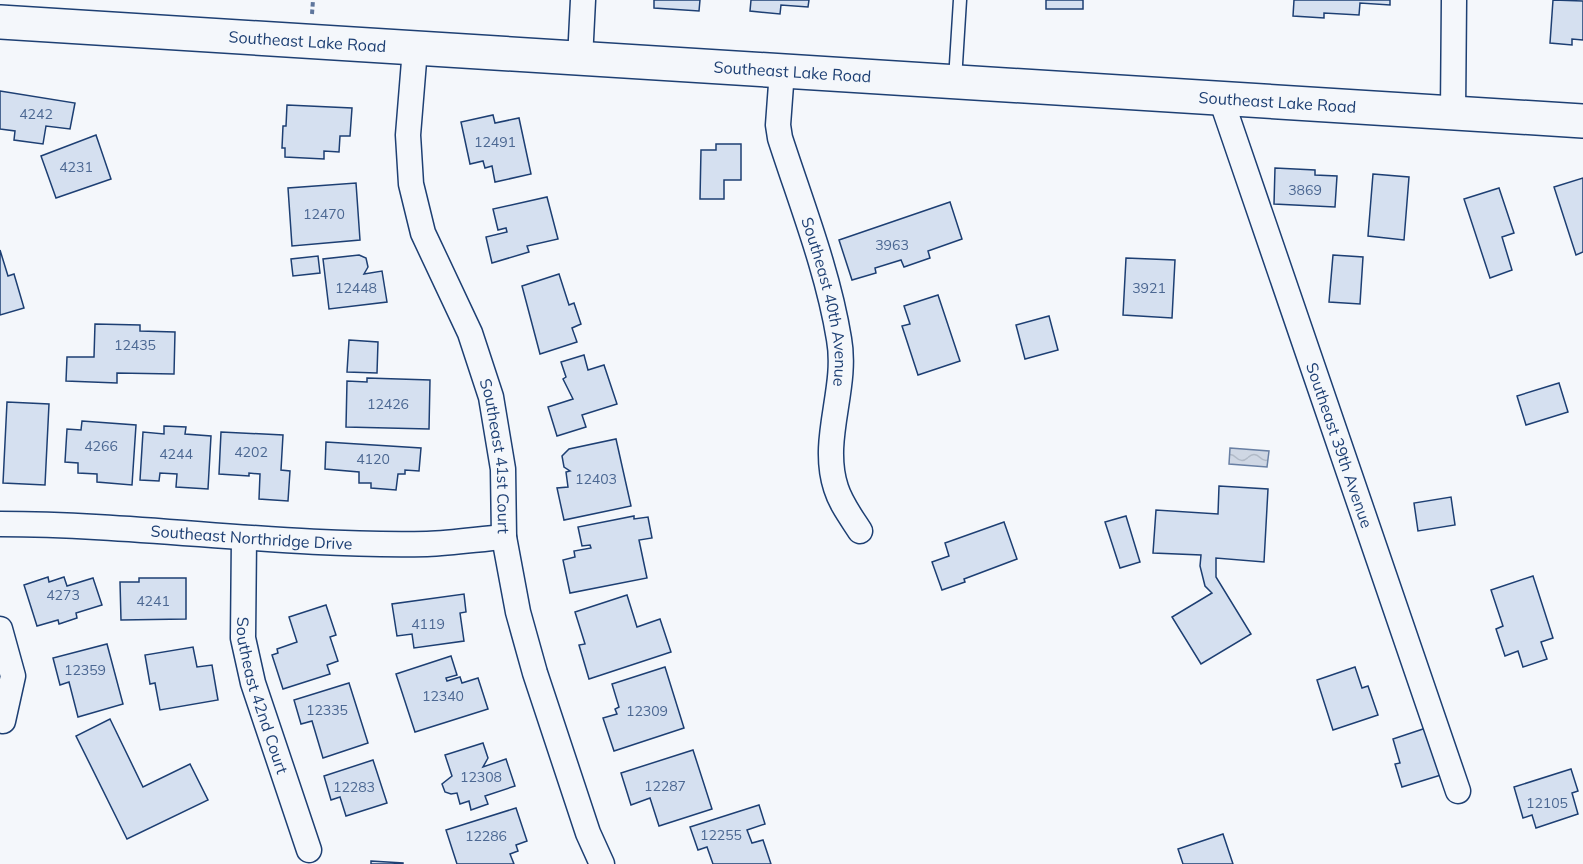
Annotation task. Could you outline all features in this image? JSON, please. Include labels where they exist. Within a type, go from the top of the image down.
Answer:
[{"type":"main road","name":"Southeast Lake Road","points":[[0,22],[1583,121]]},
{"type":"street","points":[[580,59],[583,0]]},
{"type":"street","points":[[1453,112],[1454,0]]},
{"type":"street","name":"Southeast 41st Court","points":[[415,49],[408,135],[411,184],[423,233],[470,333],[491,397],[503,469],[504,537],[518,612],[535,673],[588,833],[602,864]]},
{"type":"street","name":"Southeast 40th Avenue","points":[[782,71],[778,125],[780,138],[823,274],[839,338],[842,363],[831,445],[831,463],[835,486],[860,531]]},
{"type":"street","name":"Southeast 39th Avenue","points":[[1221,99],[1458,792]]},
{"type":"street","name":"Southeast Northridge Drive","points":[[0,524],[54,524],[244,538],[430,544],[504,537]]},
{"type":"street","name":"Southeast 42nd Court","points":[[244,538],[243,638],[253,683],[309,850]]},
{"type":"street","points":[[0,628],[13,676],[3,721]]},
{"type":"lane","points":[[955,81],[960,0]]},
{"type":"water","points":[[1230,448],[1269,451],[1267,467],[1229,464]]},
{"type":"building","points":[[654,0],[700,0],[699,11],[654,8]]},
{"type":"building","points":[[751,0],[809,0],[808,7],[781,5],[780,14],[750,11]]},
{"type":"building","points":[[1046,0],[1083,0],[1083,9],[1046,9]]},
{"type":"building","points":[[1294,0],[1390,0],[1390,5],[1360,3],[1359,15],[1324,13],[1324,18],[1293,16]]},
{"type":"building","points":[[1553,0],[1583,1],[1583,40],[1572,39],[1572,45],[1550,43]]},
{"type":"building","points":[[0,91],[75,103],[70,129],[46,126],[43,144],[14,140],[15,131],[0,129]]},
{"type":"building","points":[[287,105],[352,108],[350,136],[340,136],[339,152],[324,151],[324,159],[285,157],[285,148],[282,148]]},
{"type":"building","points":[[493,115],[495,123],[519,118],[531,174],[495,182],[492,166],[485,168],[483,161],[470,164],[461,122]]},
{"type":"building","points":[[96,135],[111,179],[56,198],[41,156]]},
{"type":"building","points":[[716,144],[741,144],[741,180],[724,180],[724,199],[700,199],[701,150],[716,150]]},
{"type":"building","points":[[1275,168],[1315,170],[1315,175],[1337,176],[1335,207],[1274,204]]},
{"type":"building","points":[[1373,174],[1409,177],[1404,240],[1368,236]]},
{"type":"building","points":[[1583,178],[1583,252],[1576,255],[1554,187]]},
{"type":"building","points":[[356,183],[360,240],[292,246],[288,188]]},
{"type":"building","points":[[1499,188],[1514,233],[1502,237],[1512,270],[1490,278],[1464,199]]},
{"type":"building","points":[[547,197],[558,239],[527,246],[529,252],[492,263],[486,237],[507,232],[506,228],[498,230],[493,209]]},
{"type":"building","points":[[950,202],[962,239],[928,251],[930,258],[904,267],[901,260],[875,268],[876,273],[852,280],[839,240]]},
{"type":"building","points":[[0,250],[8,276],[14,274],[24,308],[0,315]]},
{"type":"building","points":[[359,255],[366,258],[368,267],[364,274],[382,271],[387,302],[329,309],[323,259]]},
{"type":"building","points":[[1333,255],[1363,257],[1360,304],[1329,302]]},
{"type":"building","points":[[318,256],[320,273],[293,276],[291,259]]},
{"type":"building","points":[[1126,258],[1175,260],[1172,318],[1123,315]]},
{"type":"building","points":[[559,274],[569,305],[574,303],[581,324],[572,328],[577,342],[540,354],[522,286]]},
{"type":"building","points":[[938,295],[960,361],[918,375],[902,326],[910,324],[904,306]]},
{"type":"building","points":[[1049,316],[1058,350],[1025,359],[1016,325]]},
{"type":"building","points":[[95,324],[140,325],[140,331],[175,332],[174,374],[117,373],[117,383],[66,381],[67,357],[94,357]]},
{"type":"building","points":[[349,340],[378,342],[377,373],[347,372]]},
{"type":"building","points":[[584,355],[588,370],[604,365],[617,404],[582,415],[586,427],[557,436],[548,407],[573,399],[563,379],[566,377],[561,362]]},
{"type":"building","points":[[367,378],[430,380],[429,429],[346,427],[347,381],[367,382]]},
{"type":"building","points":[[1559,383],[1568,412],[1526,425],[1517,396]]},
{"type":"building","points":[[7,402],[49,404],[45,485],[3,483]]},
{"type":"building","points":[[82,421],[136,425],[132,485],[97,482],[97,474],[78,473],[78,463],[65,462],[67,429],[81,430]]},
{"type":"building","points":[[164,426],[186,427],[185,434],[211,436],[208,489],[176,487],[177,474],[160,473],[159,481],[140,480],[143,432],[164,434]]},
{"type":"building","points":[[221,432],[283,435],[281,470],[290,471],[288,501],[259,499],[260,474],[249,473],[249,476],[219,474]]},
{"type":"building","points":[[616,439],[631,506],[564,520],[557,488],[568,487],[566,472],[570,471],[564,467],[562,456],[569,449]]},
{"type":"building","points":[[326,442],[421,448],[419,471],[405,470],[405,474],[398,474],[396,490],[371,488],[371,483],[359,483],[359,472],[325,469]]},
{"type":"building","points":[[1219,486],[1268,489],[1264,562],[1216,558],[1216,577],[1251,634],[1201,664],[1172,617],[1212,593],[1205,586],[1200,566],[1201,555],[1153,553],[1156,510],[1218,514]]},
{"type":"building","points":[[1451,497],[1455,525],[1418,531],[1414,503]]},
{"type":"building","points":[[634,516],[634,519],[648,517],[652,538],[639,540],[647,578],[570,593],[563,560],[575,557],[574,551],[591,548],[590,545],[582,546],[578,527]]},
{"type":"building","points":[[1126,516],[1140,562],[1120,568],[1105,522]]},
{"type":"building","points":[[1004,522],[1017,559],[942,590],[932,562],[949,556],[945,543]]},
{"type":"building","points":[[1533,576],[1553,638],[1541,642],[1547,659],[1523,667],[1518,651],[1505,656],[1496,629],[1503,626],[1491,590]]},
{"type":"building","points":[[48,577],[49,582],[64,577],[67,586],[93,578],[102,605],[76,613],[77,618],[59,624],[58,620],[37,626],[24,585]]},
{"type":"building","points":[[139,578],[186,578],[186,619],[121,620],[120,582],[139,582]]},
{"type":"building","points":[[464,594],[466,612],[460,613],[464,641],[414,648],[412,634],[397,636],[392,604]]},
{"type":"building","points":[[627,595],[637,627],[660,619],[671,652],[589,679],[579,645],[585,644],[575,612]]},
{"type":"building","points":[[326,605],[336,635],[330,637],[338,661],[327,665],[330,674],[283,689],[272,655],[278,653],[277,649],[297,642],[289,617]]},
{"type":"building","points":[[107,644],[123,704],[78,717],[69,682],[60,685],[53,658]]},
{"type":"building","points":[[193,647],[197,667],[212,665],[218,700],[160,710],[155,683],[150,684],[145,655]]},
{"type":"building","points":[[451,656],[457,675],[446,678],[447,681],[460,677],[462,683],[478,678],[488,709],[415,732],[396,674]]},
{"type":"building","points":[[665,667],[684,728],[614,751],[603,718],[617,714],[615,709],[619,707],[612,684]]},
{"type":"building","points":[[1355,667],[1362,688],[1368,686],[1378,715],[1333,730],[1317,680]]},
{"type":"building","points":[[349,683],[368,743],[323,758],[312,721],[301,724],[294,700]]},
{"type":"building","points":[[110,719],[143,787],[190,764],[208,800],[127,839],[76,736]]},
{"type":"building","points":[[1426,728],[1441,775],[1402,787],[1395,764],[1400,763],[1393,739]]},
{"type":"building","points":[[483,743],[488,758],[483,767],[506,759],[515,786],[485,796],[488,804],[471,810],[469,801],[460,804],[457,793],[445,792],[442,784],[452,776],[445,755]]},
{"type":"building","points":[[693,750],[712,809],[659,826],[650,798],[631,805],[621,773]]},
{"type":"building","points":[[373,760],[387,803],[346,816],[340,797],[331,800],[324,776]]},
{"type":"building","points":[[1571,769],[1578,791],[1572,793],[1578,814],[1536,828],[1532,815],[1523,818],[1514,787]]},
{"type":"building","points":[[759,805],[765,824],[747,830],[752,843],[763,840],[771,864],[713,864],[707,847],[698,850],[690,827]]},
{"type":"building","points":[[516,808],[527,841],[516,845],[518,851],[510,854],[514,864],[457,864],[446,830]]},
{"type":"building","points":[[1223,834],[1233,864],[1183,864],[1178,849]]},
{"type":"building","points":[[371,861],[403,863],[403,864],[371,864]]}]
